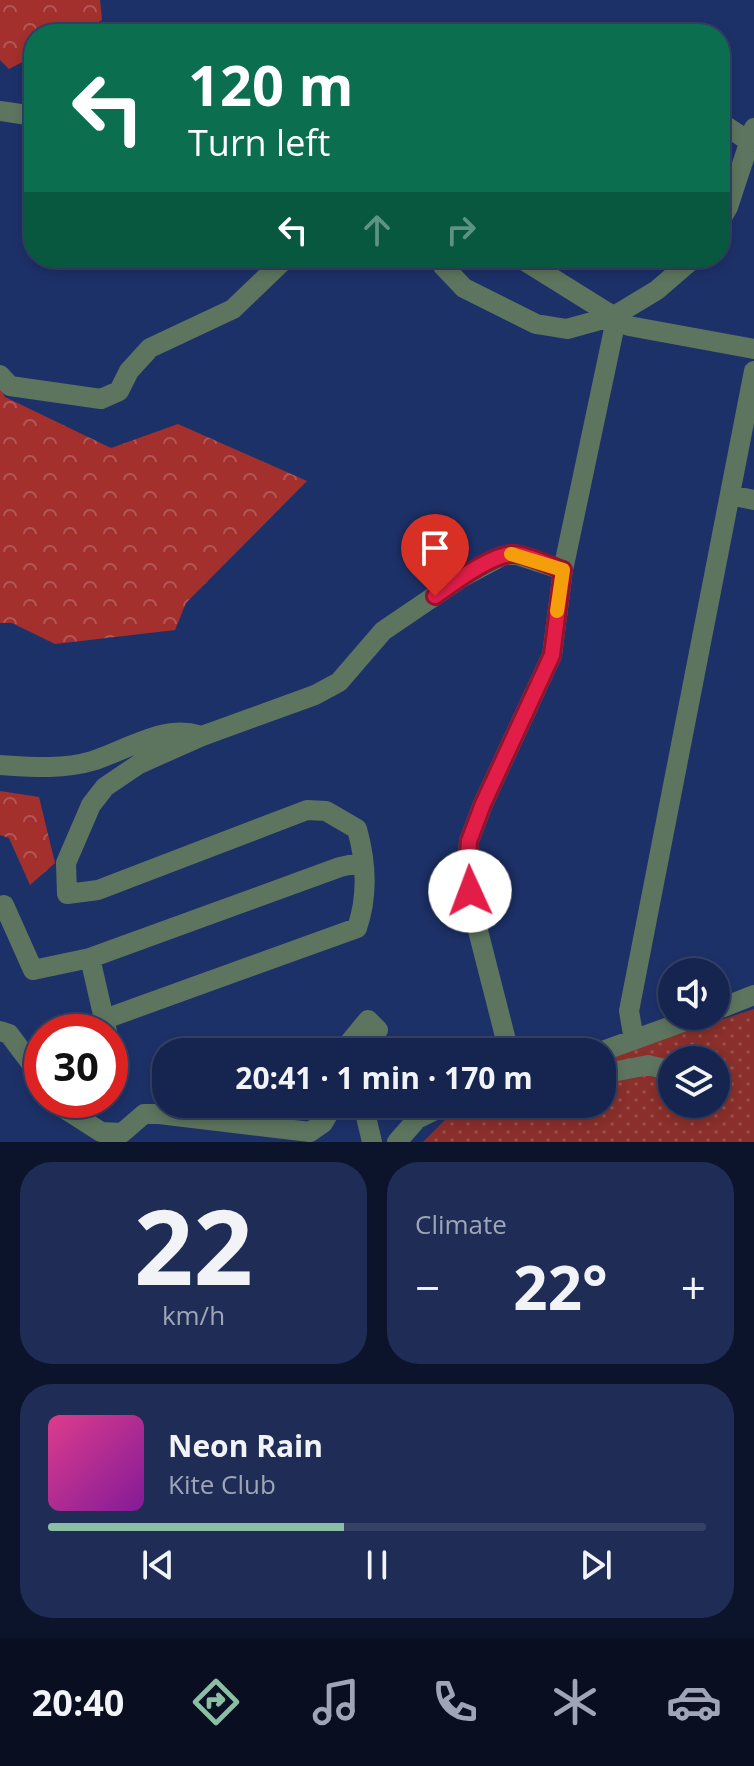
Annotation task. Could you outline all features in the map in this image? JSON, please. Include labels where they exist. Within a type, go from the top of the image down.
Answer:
[{"type":"street","points":[[0,111],[24,115]]},
{"type":"street","points":[[730,126],[752,135],[730,201]]},
{"type":"street","points":[[0,375],[10,386],[101,399],[119,391],[129,371],[150,348],[233,309],[276,268]]},
{"type":"street","points":[[448,268],[464,288],[536,324],[567,329],[614,316],[657,290],[682,268]]},
{"type":"street","points":[[546,268],[629,326],[754,349]]},
{"type":"street","points":[[505,1038],[473,911],[467,872],[469,841],[552,655],[563,570],[614,329],[614,316]]},
{"type":"street","points":[[634,1040],[629,1011],[754,371]]},
{"type":"street","points":[[730,495],[754,500]]},
{"type":"street","points":[[128,1017],[357,928],[364,906],[363,862],[357,829],[326,811],[307,810],[98,890],[67,894],[66,863],[91,805],[105,787],[139,764],[202,736],[315,695],[339,682],[383,631],[461,578],[502,556],[514,554],[563,570]]},
{"type":"street","points":[[0,765],[50,768],[91,761],[184,730],[202,736]]},
{"type":"street","points":[[4,905],[33,970],[90,958],[340,867],[363,862]]},
{"type":"street","points":[[90,958],[103,1014]]},
{"type":"street","points":[[730,1004],[754,995]]},
{"type":"street","points":[[353,1038],[368,1020],[378,1030],[373,1038]]},
{"type":"street","points":[[616,1046],[661,1030]]},
{"type":"street","points":[[0,1031],[9,1034],[24,1054]]},
{"type":"street","points":[[616,1071],[648,1065],[658,1068]]},
{"type":"street","points":[[83,1118],[101,1132],[122,1133],[144,1114],[152,1114]]},
{"type":"street","points":[[193,1118],[310,1132],[326,1118]]},
{"type":"street","points":[[366,1118],[372,1142]]},
{"type":"street","points":[[397,1142],[419,1118]]},
{"type":"green space","points":[[0,0],[100,0],[102,20],[94,24],[24,24],[24,61],[9,69],[0,60]]},
{"type":"green space","points":[[0,388],[5,397],[111,448],[178,424],[307,481],[186,603],[175,630],[55,644],[12,623],[0,623]]},
{"type":"green space","points":[[0,791],[39,797],[55,863],[30,885],[9,838],[0,835]]},
{"type":"shaded area","points":[[754,1009],[754,1142],[423,1142],[447,1118],[616,1118],[616,1054],[690,1030],[730,1030],[730,1017]]},
{"type":"slow traffic","points":[[511,554],[563,570],[557,611]]},
{"type":"route","points":[[435,596],[502,556],[514,554],[563,570],[552,655],[469,841],[467,872],[470,891]]}]
